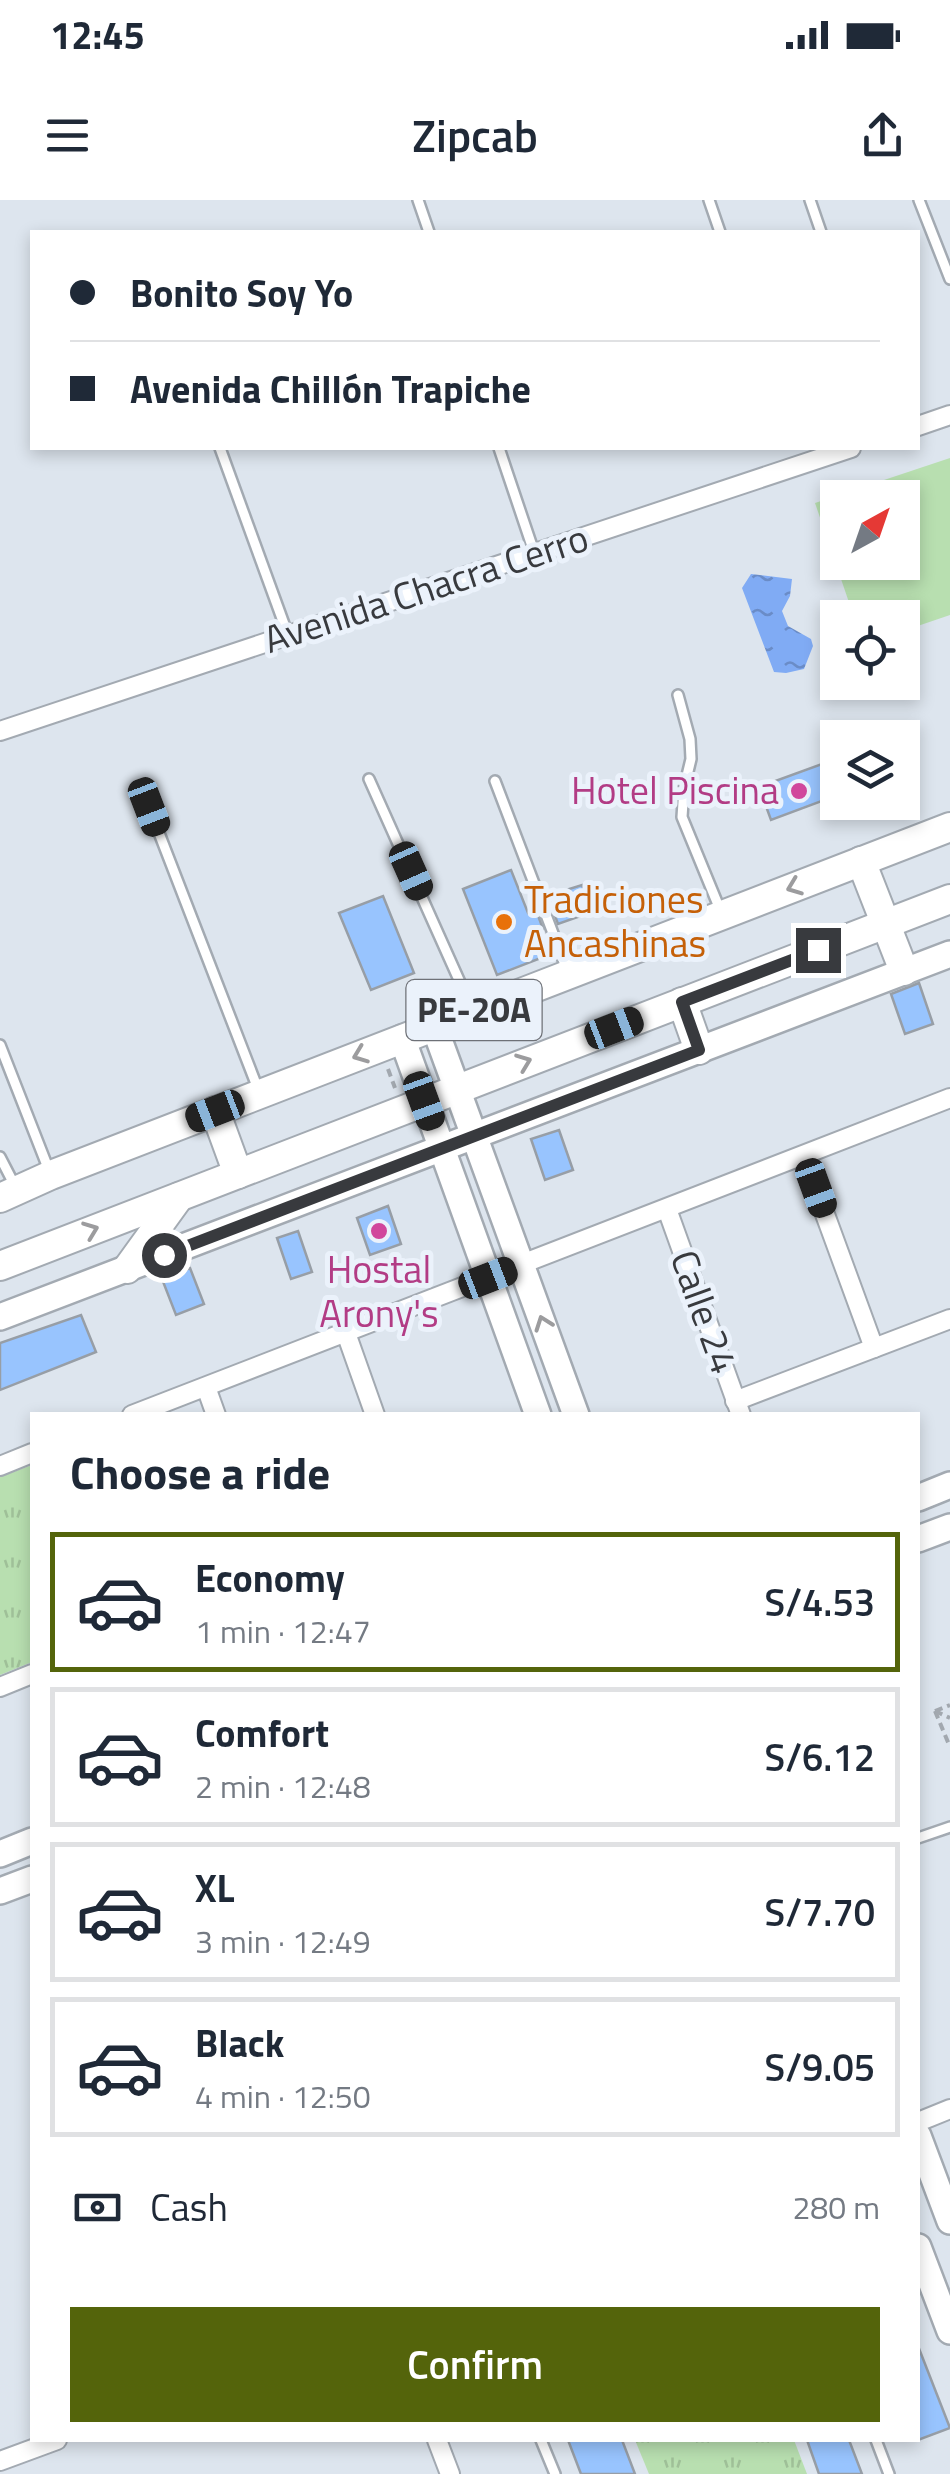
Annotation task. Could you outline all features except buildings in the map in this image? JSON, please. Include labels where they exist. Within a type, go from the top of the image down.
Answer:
[{"type":"main road","name":"PE-20A","points":[[8,1194],[950,827]]},
{"type":"main road","points":[[861,861],[904,971]]},
{"type":"main road","name":"PE-20A","points":[[0,1266],[950,898]]},
{"type":"main road","points":[[682,1002],[699,1050]]},
{"type":"main road","points":[[215,1111],[238,1174]]},
{"type":"main road","points":[[127,1269],[179,1196]]},
{"type":"street","points":[[920,425],[950,415]]},
{"type":"street","name":"Avenida Chacra Cerro","points":[[0,731],[534,552],[796,456],[837,450]]},
{"type":"street","points":[[0,1317],[950,954]]},
{"type":"street","points":[[434,1026],[575,1412]]},
{"type":"street","points":[[402,1038],[537,1412]]},
{"type":"street","points":[[140,1412],[949,1103]]},
{"type":"street","points":[[804,1157],[874,1348]]},
{"type":"street","name":"Calle 24","points":[[667,1210],[738,1408]]},
{"type":"street","points":[[738,1408],[950,1319]]},
{"type":"street","points":[[346,1332],[375,1412]]},
{"type":"street","points":[[206,1387],[215,1412]]},
{"type":"street","points":[[0,1466],[30,1455]]},
{"type":"street","points":[[920,1497],[950,1485]]},
{"type":"street","points":[[920,1538],[950,1527]]},
{"type":"street","points":[[0,1687],[30,1675]]},
{"type":"street","points":[[0,1854],[30,1842]]},
{"type":"street","points":[[0,1891],[30,1880]]},
{"type":"street","points":[[920,2121],[950,2109]]},
{"type":"street","points":[[920,2141],[950,2221]]},
{"type":"street","points":[[920,2252],[950,2331]]},
{"type":"street","points":[[0,2461],[52,2442]]},
{"type":"street","points":[[439,2442],[450,2474]]},
{"type":"lane","points":[[418,200],[428,230]]},
{"type":"lane","points":[[709,200],[719,230]]},
{"type":"lane","points":[[810,200],[820,230]]},
{"type":"lane","points":[[919,200],[950,279]]},
{"type":"lane","points":[[221,450],[288,635]]},
{"type":"lane","points":[[500,450],[534,552]]},
{"type":"lane","points":[[678,694],[690,738],[691,759],[682,818],[722,914]]},
{"type":"lane","points":[[369,778],[473,1011]]},
{"type":"lane","points":[[495,781],[568,974]]},
{"type":"lane","points":[[149,807],[260,1094]]},
{"type":"lane","points":[[0,1046],[51,1175]]},
{"type":"lane","points":[[0,1158],[8,1194]]},
{"type":"lane","points":[[920,1837],[950,1826]]},
{"type":"lane","points":[[542,2442],[554,2474]]},
{"type":"lane","points":[[877,2442],[889,2474]]},
{"type":"path","points":[[935,1710],[950,1705]]},
{"type":"path","points":[[935,1710],[950,1718]]},
{"type":"path","points":[[935,1710],[950,1747]]},
{"type":"green space","points":[[950,458],[950,615],[920,625],[920,600],[848,600],[841,580],[920,580],[920,480],[884,480]]},
{"type":"green space","points":[[30,1466],[30,1663],[0,1675],[0,1477]]},
{"type":"green space","points":[[636,2442],[795,2442],[807,2474],[649,2474]]},
{"type":"water","points":[[751,574],[792,579],[790,596],[782,611],[788,626],[811,639],[813,646],[804,669],[774,672],[742,588]]},
{"type":"place","name":"Hotel Piscina","points":[[799,791]]},
{"type":"place","name":"Tradiciones Ancashinas","points":[[504,922]]},
{"type":"place","name":"Hostal Arony's","points":[[379,1231]]},
{"type":"route","points":[[164,1255],[699,1050],[682,1002],[818,950]]}]
